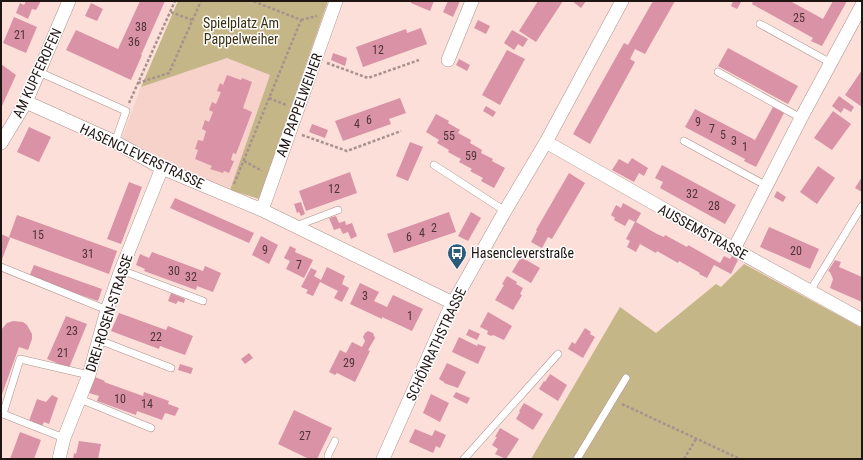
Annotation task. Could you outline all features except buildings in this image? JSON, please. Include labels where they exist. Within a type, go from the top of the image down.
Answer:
[{"type":"street","name":"AM KUPFEROFEN","points":[[1,143],[26,102],[69,1]]},
{"type":"street","name":"AM PAPPELWEIHER","points":[[262,210],[336,1]]},
{"type":"street","points":[[448,60],[472,1]]},
{"type":"street","name":"SCHÖNRATHSTRASSE","points":[[383,459],[453,303],[505,210],[546,142],[622,1]]},
{"type":"street","points":[[734,249],[801,118],[862,5]]},
{"type":"street","name":"HASENCLEVERSTRASSE","points":[[26,102],[115,142],[162,168],[296,226],[453,303]]},
{"type":"street","name":"AUSSEMSTRASSE","points":[[546,142],[862,320]]},
{"type":"street","name":"DREI-ROSEN-STRASSE","points":[[59,459],[64,438],[89,374],[107,310],[121,270],[162,168]]},
{"type":"lane","points":[[760,24],[831,63]]},
{"type":"lane","points":[[39,72],[126,110],[115,142]]},
{"type":"lane","points":[[718,72],[801,118]]},
{"type":"lane","points":[[684,141],[767,186]]},
{"type":"lane","points":[[434,165],[505,210]]},
{"type":"lane","points":[[810,291],[862,206]]},
{"type":"lane","points":[[296,226],[338,210]]},
{"type":"lane","points":[[1,267],[107,310]]},
{"type":"lane","points":[[121,270],[203,301]]},
{"type":"lane","points":[[99,340],[171,368]]},
{"type":"lane","points":[[464,459],[558,354]]},
{"type":"lane","points":[[64,438],[2,416],[20,359],[89,374]]},
{"type":"lane","points":[[577,459],[626,378]]},
{"type":"lane","points":[[80,399],[151,428]]},
{"type":"lane","points":[[328,459],[335,440]]},
{"type":"path","points":[[126,110],[175,1]]},
{"type":"path","points":[[138,83],[168,73],[201,1]]},
{"type":"path","points":[[228,196],[244,161],[301,20],[253,1]]},
{"type":"path","points":[[171,12],[192,20]]},
{"type":"path","points":[[315,59],[368,78],[419,60]]},
{"type":"path","points":[[270,98],[298,110]]},
{"type":"path","points":[[290,131],[347,151],[401,131]]},
{"type":"path","points":[[244,161],[273,177]]},
{"type":"path","points":[[612,400],[740,459]]},
{"type":"path","points":[[684,459],[696,439]]},
{"type":"shaded area","points":[[227,58],[270,75],[230,190],[121,140],[141,87]]},
{"type":"green space","name":"Spielplatz Am Pappelweiher","points":[[178,1],[328,1],[259,199],[230,190],[270,75],[227,58],[141,87]]},
{"type":"green space","points":[[744,264],[862,328],[862,459],[531,459],[620,307],[656,333],[716,284],[721,287]]},
{"type":"place","name":"Hasencleverstraße","points":[[457,270]]}]
